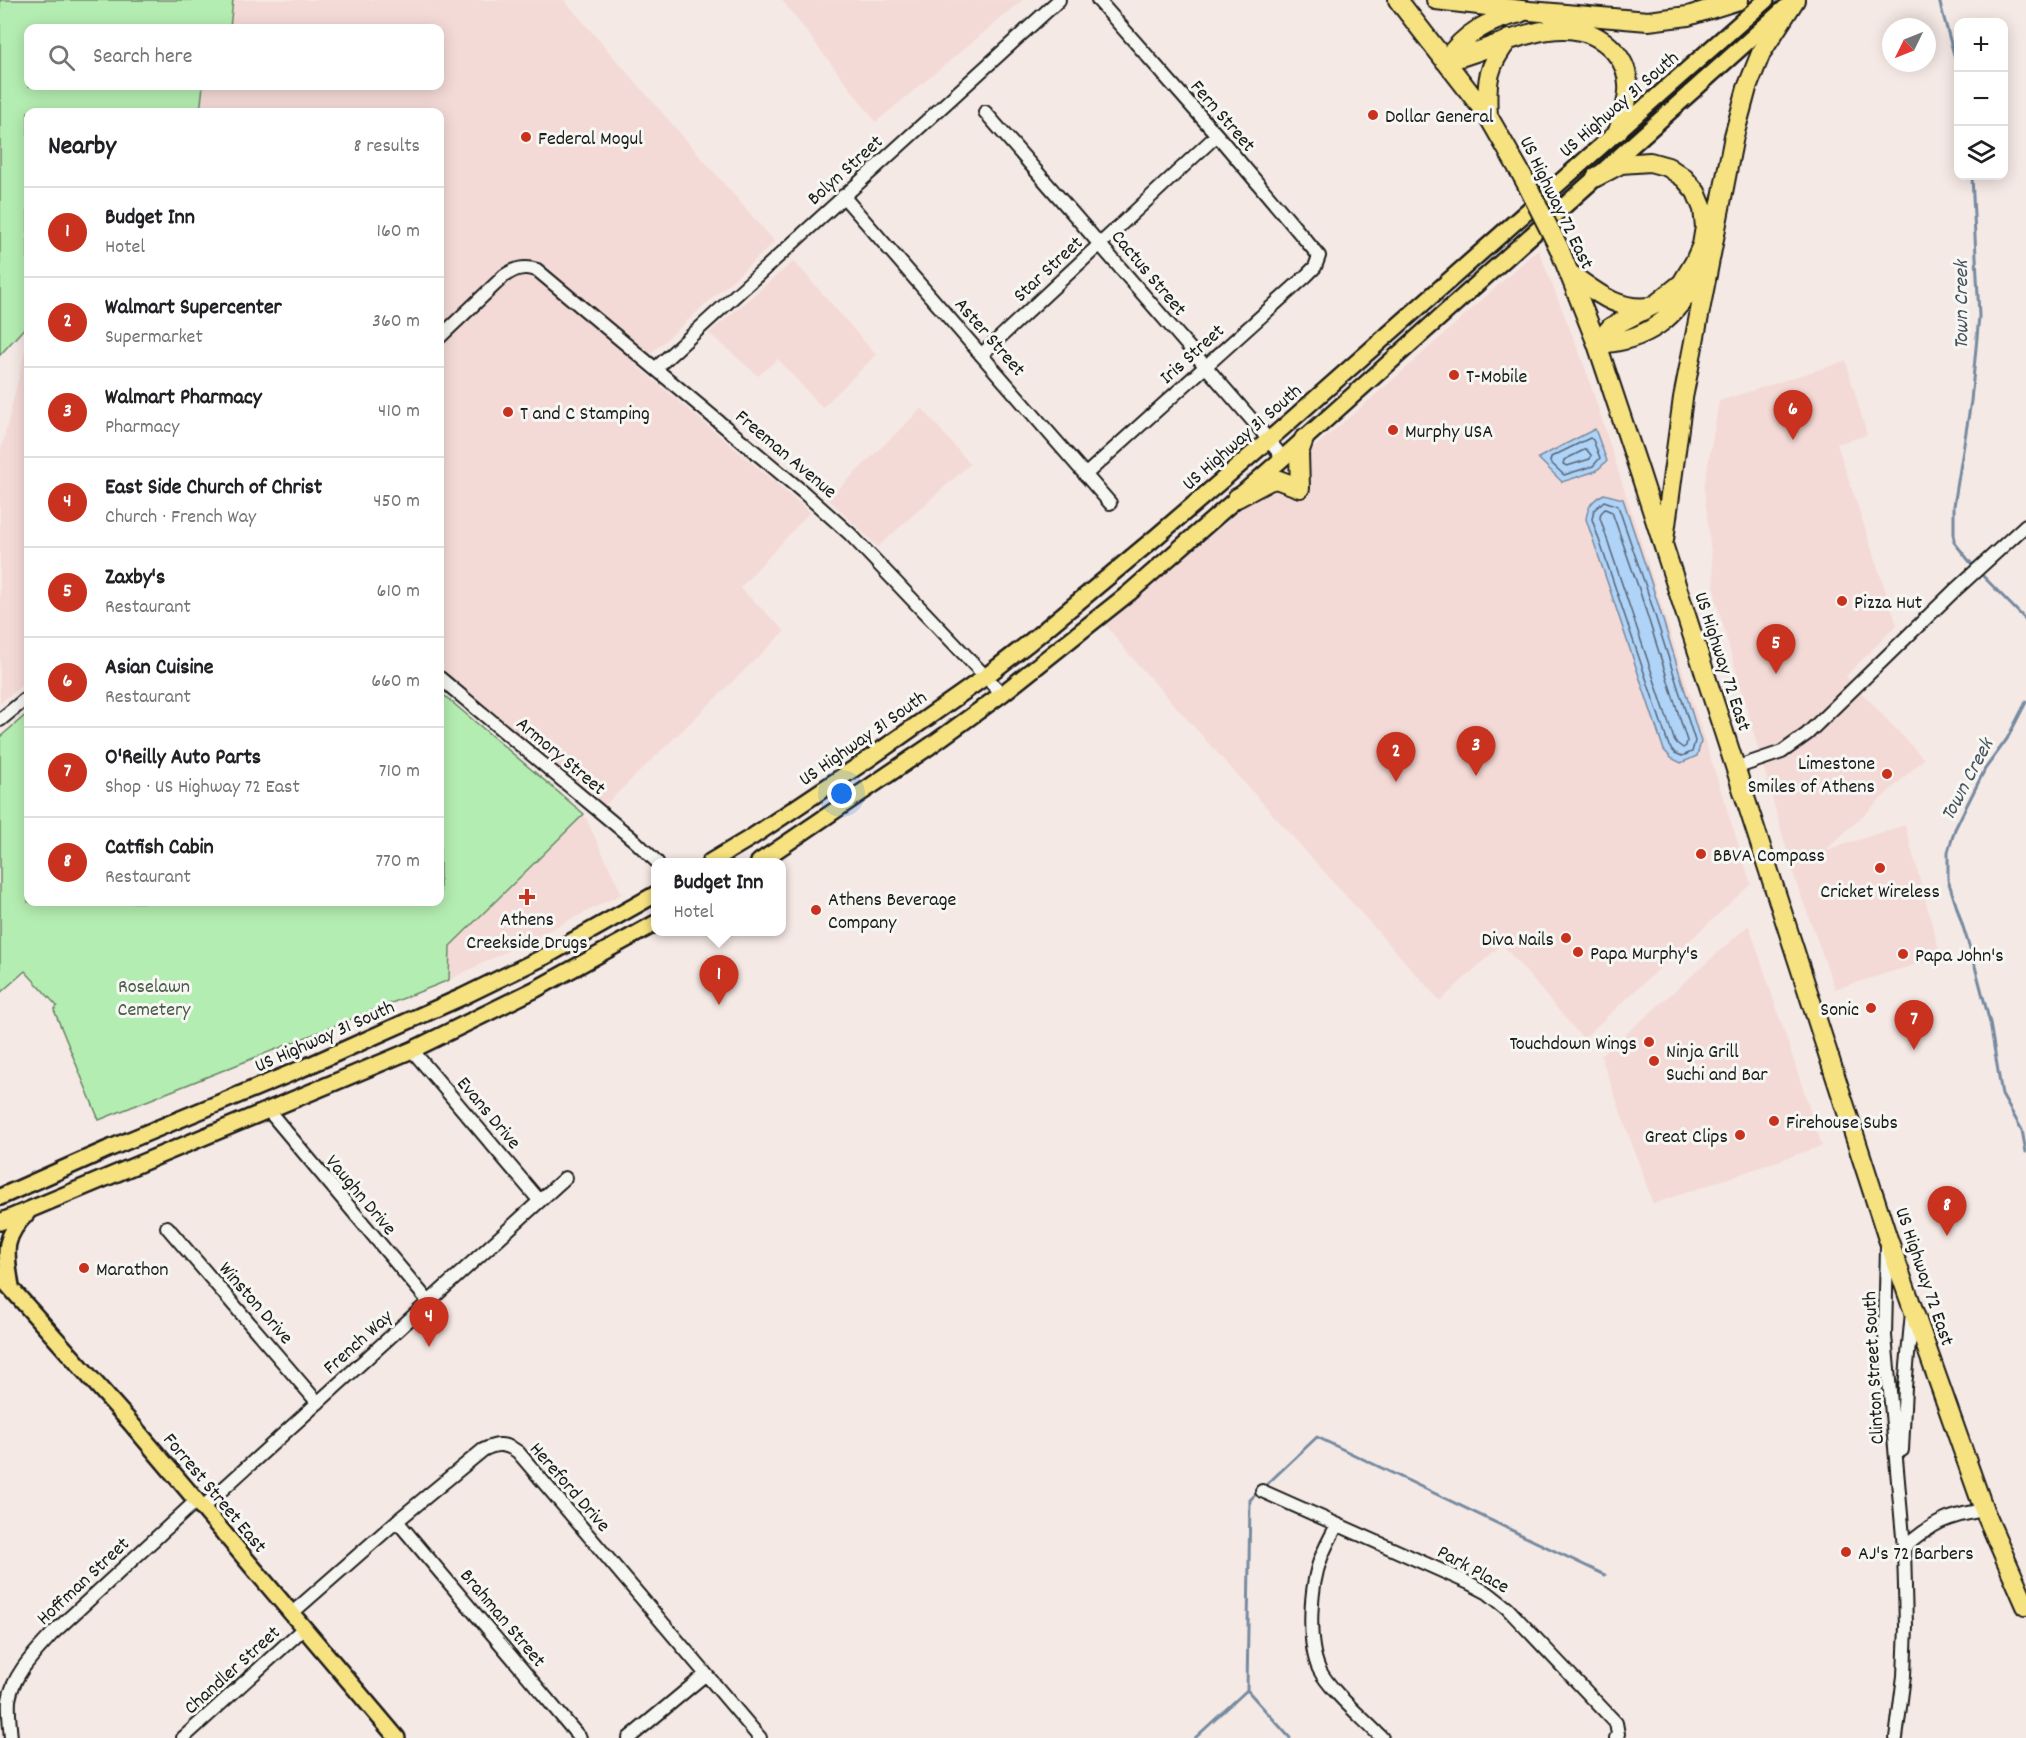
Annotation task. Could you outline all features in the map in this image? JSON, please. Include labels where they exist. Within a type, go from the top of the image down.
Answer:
[{"type":"highway","name":"US Highway 72 East","points":[[1398,0],[1488,116],[1523,177],[1559,248],[1597,344],[1887,1236],[1984,1510],[2026,1606]]},
{"type":"highway","points":[[1436,0],[1635,21],[1660,20],[1702,13],[1739,0]]},
{"type":"highway","points":[[1663,548],[1676,436],[1734,136],[1747,88],[1761,53],[1795,0]]},
{"type":"highway","points":[[1445,61],[1457,44],[1475,31],[1507,16],[1530,11]]},
{"type":"highway","points":[[1445,61],[1467,57],[1509,39],[1537,31],[1562,28],[1587,33],[1604,41],[1618,55],[1623,64],[1628,82],[1628,101],[1618,131]]},
{"type":"highway","points":[[1488,116],[1486,87],[1489,71],[1495,56],[1509,39]]},
{"type":"highway","points":[[1596,177],[1621,164],[1641,162],[1659,164],[1684,178],[1700,200],[1705,227],[1702,245],[1682,283],[1656,304],[1611,327],[1597,344]]},
{"type":"highway","points":[[1597,344],[1614,343],[1639,336],[1669,317],[1691,291],[1710,253]]},
{"type":"highway","points":[[1569,273],[1615,303],[1632,308],[1656,304]]},
{"type":"highway","points":[[1237,498],[1276,479],[1300,488],[1299,453],[1304,439]]},
{"type":"main road","name":"US Highway 31 South","points":[[718,858],[849,772],[985,677],[1156,537],[1269,440],[1766,0]]},
{"type":"main road","name":"US Highway 31 South","points":[[765,858],[930,746],[1002,694],[1129,593],[1795,0]]},
{"type":"main road","name":"US Highway 31 South","points":[[0,1197],[108,1149],[301,1069],[462,997],[546,956],[651,897]]},
{"type":"main road","points":[[0,1222],[411,1050],[536,989],[651,926]]},
{"type":"main road","points":[[0,1185],[20,1188]]},
{"type":"main road","points":[[6,1282],[6,1251],[9,1238],[15,1225],[30,1210]]},
{"type":"main road","name":"Forrest Street East","points":[[6,1282],[129,1421],[397,1738]]},
{"type":"street","name":"Bolyn Street","points":[[656,368],[1059,0]]},
{"type":"street","name":"Fern Street","points":[[1098,0],[1217,135],[1319,256]]},
{"type":"street","name":"Cactus Street","points":[[985,112],[1283,458]]},
{"type":"street","name":"Star Street","points":[[981,355],[1217,135]]},
{"type":"street","name":"Aster Street","points":[[843,196],[1110,502]]},
{"type":"street","name":"Iris Street","points":[[1085,475],[1306,276],[1315,267],[1319,256]]},
{"type":"street","name":"Freeman Avenue","points":[[444,333],[514,269],[526,266],[537,270],[656,368],[850,534],[1002,694]]},
{"type":"street","points":[[1734,768],[1782,752],[1807,734],[1954,591],[2026,525]]},
{"type":"street","name":"Armory Street","points":[[444,681],[653,858]]},
{"type":"street","points":[[0,720],[24,700]]},
{"type":"street","name":"Evans Drive","points":[[411,1050],[539,1200]]},
{"type":"street","name":"Vaughn Drive","points":[[268,1110],[274,1120],[429,1302]]},
{"type":"street","name":"French Way","points":[[199,1505],[318,1403],[565,1178]]},
{"type":"street","name":"Winston Drive","points":[[167,1227],[318,1403]]},
{"type":"street","name":"Clinton Street South","points":[[1887,1236],[1886,1336],[1904,1548],[1906,1626],[1905,1666],[1896,1738]]},
{"type":"street","name":"Clinton Street South","points":[[1900,1497],[1905,1387],[1912,1306]]},
{"type":"street","name":"Hereford Drive","points":[[291,1614],[397,1521],[483,1450],[496,1444],[508,1445],[518,1452],[760,1738]]},
{"type":"street","name":"Park Place","points":[[1262,1491],[1488,1593],[1507,1608],[1616,1723],[1618,1734],[1616,1738]]},
{"type":"street","name":"Hoffman Street","points":[[13,1686],[31,1657],[52,1634],[199,1505]]},
{"type":"street","points":[[1904,1548],[1936,1522],[1948,1517],[1984,1510]]},
{"type":"street","name":"Brahman Street","points":[[397,1521],[580,1738]]},
{"type":"street","points":[[1336,1525],[1320,1559],[1314,1579],[1312,1639],[1319,1668],[1330,1685],[1382,1738]]},
{"type":"street","name":"Chandler Street","points":[[183,1738],[304,1628]]},
{"type":"street","points":[[629,1738],[706,1674]]},
{"type":"street","points":[[0,1689],[13,1686],[9,1701],[11,1738]]},
{"type":"shaded area","points":[[215,0],[564,0],[775,242],[637,366],[810,512],[740,588],[785,631],[602,808],[444,673],[444,108],[201,108],[203,90],[444,90],[444,24],[212,24]]},
{"type":"shaded area","points":[[782,0],[1023,0],[876,122]]},
{"type":"shaded area","points":[[1538,249],[1585,367],[1751,884],[1583,1039],[1502,944],[1440,1001],[1125,650],[1106,625],[1403,371]]},
{"type":"shaded area","points":[[794,261],[876,355],[822,408],[778,359],[758,376],[709,333]]},
{"type":"shaded area","points":[[24,355],[24,683],[0,703],[0,454]]},
{"type":"shaded area","points":[[1846,361],[1867,435],[1837,444],[1897,625],[1846,676],[1924,759],[1826,850],[1905,825],[1941,957],[1835,989],[1796,882],[1716,601],[1704,488],[1719,401]]},
{"type":"shaded area","points":[[922,408],[970,464],[878,547],[828,499]]},
{"type":"shaded area","points":[[584,814],[622,894],[449,980],[450,946]]},
{"type":"shaded area","points":[[1749,925],[1822,1146],[1653,1204],[1601,1056]]},
{"type":"green space","points":[[0,0],[233,0],[230,24],[24,24],[24,90],[203,90],[200,108],[24,108],[24,328],[0,355]]},
{"type":"green space","name":"Roselawn Cemetery","points":[[444,695],[584,814],[450,946],[449,980],[99,1120],[54,1010],[57,1006],[25,971],[0,993],[0,737],[24,716],[24,906],[444,906]]},
{"type":"water","points":[[1595,429],[1607,461],[1596,471],[1562,482],[1538,458]]},
{"type":"water","points":[[1604,494],[1623,499],[1701,742],[1697,756],[1681,763],[1671,758],[1664,750],[1586,519],[1591,504]]},
{"type":"waterway","name":"Town Creek","points":[[1939,0],[1954,54]]},
{"type":"waterway","name":"Town Creek","points":[[1972,180],[1979,316],[1971,401],[1954,506],[1954,542],[1974,567]]},
{"type":"waterway","name":"Town Creek","points":[[1979,572],[2026,620]]},
{"type":"waterway","name":"Town Creek","points":[[2026,702],[2007,739],[1985,769],[1955,829],[1948,852],[1948,880],[1972,955],[1990,1023],[2002,1095],[2022,1130],[2026,1152]]},
{"type":"waterway","points":[[1263,1488],[1317,1437],[1605,1575]]},
{"type":"waterway","points":[[1258,1492],[1250,1500],[1247,1690],[1290,1738]]},
{"type":"waterway","points":[[1195,1738],[1247,1690]]},
{"type":"place","name":"Dollar General","points":[[1373,115]]},
{"type":"place","name":"Federal Mogul","points":[[526,137]]},
{"type":"place","name":"T-Mobile","points":[[1454,375]]},
{"type":"place","name":"T and C Stamping","points":[[508,412]]},
{"type":"place","name":"Murphy USA","points":[[1393,430]]},
{"type":"place","name":"Asian Cuisine","points":[[1793,440]]},
{"type":"place","name":"Pizza Hut","points":[[1842,601]]},
{"type":"place","name":"Zaxby's","points":[[1776,674]]},
{"type":"place","name":"Limestone Smiles of Athens","points":[[1887,774]]},
{"type":"place","name":"Walmart Pharmacy","points":[[1476,776]]},
{"type":"place","name":"Walmart Supercenter","points":[[1396,782]]},
{"type":"place","name":"BBVA Compass","points":[[1701,854]]},
{"type":"place","name":"Cricket Wireless","points":[[1880,868]]},
{"type":"place","name":"Athens Creekside Drugs","points":[[527,897]]},
{"type":"place","name":"Athens Beverage Company","points":[[816,910]]},
{"type":"place","name":"Diva Nails","points":[[1566,938]]},
{"type":"place","name":"Papa Murphy's","points":[[1578,952]]},
{"type":"place","name":"Papa John's","points":[[1903,954]]},
{"type":"place","name":"Budget Inn","points":[[719,1005]]},
{"type":"place","name":"Sonic","points":[[1871,1008]]},
{"type":"place","name":"Touchdown Wings","points":[[1649,1042]]},
{"type":"place","name":"O'Reilly Auto Parts","points":[[1914,1050]]},
{"type":"place","name":"Ninja Grill Suchi and Bar","points":[[1654,1061]]},
{"type":"place","name":"Firehouse Subs","points":[[1774,1121]]},
{"type":"place","name":"Great Clips","points":[[1740,1135]]},
{"type":"place","name":"Catfish Cabin","points":[[1947,1236]]},
{"type":"place","name":"Marathon","points":[[84,1268]]},
{"type":"place","name":"East Side Church of Christ","points":[[429,1347]]},
{"type":"place","name":"AJ's 72 Barbers","points":[[1846,1552]]}]
